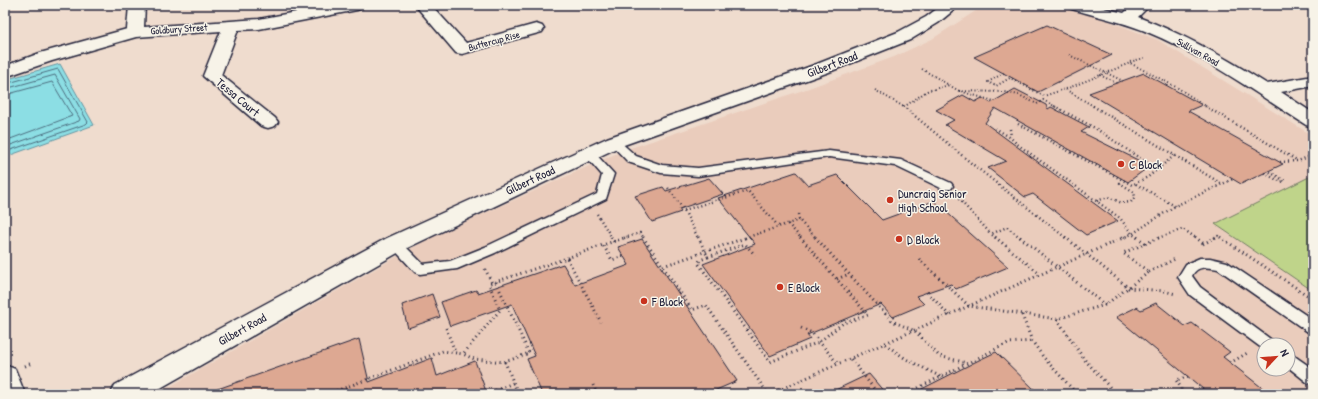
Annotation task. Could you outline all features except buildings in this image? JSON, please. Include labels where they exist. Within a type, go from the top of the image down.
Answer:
[{"type":"street","points":[[135,32],[137,5]]},
{"type":"street","name":"Goldbury Street","points":[[5,72],[46,57],[135,32],[259,24],[357,5]]},
{"type":"street","name":"Buttercup Rise","points":[[423,5],[462,49],[536,29]]},
{"type":"street","name":"Gilbert Road","points":[[125,394],[395,244],[614,142],[823,68],[904,36],[932,20],[952,5]]},
{"type":"street","name":"Sullivan Road","points":[[1074,5],[1127,19],[1165,34],[1214,60],[1313,121]]},
{"type":"street","points":[[1127,19],[1142,5]]},
{"type":"street","name":"Tessa Court","points":[[231,26],[212,76],[268,122]]},
{"type":"street","points":[[1264,90],[1313,81]]},
{"type":"street","points":[[5,377],[11,394]]},
{"type":"lane","points":[[614,142],[632,159],[661,169],[698,172],[829,154],[897,163],[947,186]]},
{"type":"lane","points":[[395,244],[420,269],[452,266],[522,235],[602,196],[608,174],[589,153]]},
{"type":"lane","points":[[1257,337],[1195,291],[1185,277],[1187,269],[1195,263],[1211,263],[1222,266],[1313,328]]},
{"type":"lane","points":[[1296,365],[1313,378]]},
{"type":"path","points":[[1069,55],[1123,81]]},
{"type":"path","points":[[1004,73],[988,82],[996,86],[1010,78],[1044,96],[1065,89],[1130,62],[1144,58]]},
{"type":"path","points":[[1130,62],[1178,88],[1217,114],[1298,161]]},
{"type":"path","points":[[922,69],[959,91],[994,101]]},
{"type":"path","points":[[1100,74],[1116,83]]},
{"type":"path","points":[[904,107],[927,91],[950,85]]},
{"type":"path","points":[[1065,89],[1222,184]]},
{"type":"path","points":[[875,90],[904,107],[982,172],[1088,254],[1129,288],[1164,291],[1184,296],[1195,291]]},
{"type":"path","points":[[959,91],[1004,92],[1019,95],[1037,104],[1043,100],[1095,128],[1141,159],[1159,169]]},
{"type":"path","points":[[1018,124],[1132,185],[1159,169],[1175,155]]},
{"type":"path","points":[[995,128],[1011,138],[1017,144],[1120,218],[1132,234],[1145,243]]},
{"type":"path","points":[[1010,128],[1011,138]]},
{"type":"path","points":[[1280,162],[1298,161],[1313,155]]},
{"type":"path","points":[[1264,173],[1281,182],[1285,180],[1268,171]]},
{"type":"path","points":[[463,354],[500,310],[489,284],[640,233],[692,310],[706,305],[769,394],[950,316],[1040,274],[1132,234],[1175,206],[1232,179]]},
{"type":"path","points":[[1097,201],[1108,197],[1122,203],[1132,202],[1135,197],[1134,192],[1120,183],[1123,181]]},
{"type":"path","points":[[1136,184],[1175,206]]},
{"type":"path","points":[[947,186],[991,234],[1040,274]]},
{"type":"path","points":[[668,188],[684,210],[708,257]]},
{"type":"path","points":[[684,210],[748,191],[779,227]]},
{"type":"path","points":[[595,212],[614,242]]},
{"type":"path","points":[[798,214],[799,220],[892,321],[915,331],[939,356],[967,363]]},
{"type":"path","points":[[663,266],[799,220]]},
{"type":"path","points":[[755,255],[745,244],[700,260],[698,263],[770,362],[819,342],[843,323],[868,315],[788,224]]},
{"type":"path","points":[[991,234],[1008,227],[1105,305]]},
{"type":"path","points":[[919,259],[969,306],[1057,319],[1105,305],[1149,272],[1124,253],[1145,243],[1183,229],[1204,244]]},
{"type":"path","points":[[603,245],[612,260],[623,256]]},
{"type":"path","points":[[567,258],[601,322]]},
{"type":"path","points":[[485,268],[492,284]]},
{"type":"path","points":[[836,279],[849,274]]},
{"type":"path","points":[[328,394],[443,351],[463,354],[474,359],[505,362],[529,353],[496,282]]},
{"type":"path","points":[[927,292],[950,316]]},
{"type":"path","points":[[1022,315],[1032,341],[1044,358],[1077,394]]},
{"type":"path","points":[[1057,319],[1068,339],[1098,379],[1116,394]]},
{"type":"path","points":[[446,328],[455,353]]},
{"type":"path","points":[[801,328],[812,334],[838,364]]},
{"type":"path","points":[[906,394],[967,363],[978,360],[1008,343],[1032,341]]},
{"type":"path","points":[[885,344],[906,359],[941,377]]},
{"type":"path","points":[[1230,363],[1251,351]]},
{"type":"path","points":[[851,359],[878,394]]},
{"type":"path","points":[[505,362],[518,394]]},
{"type":"path","points":[[1181,394],[1181,388],[1176,380],[1188,377]]},
{"type":"path","points":[[487,394],[514,384]]},
{"type":"path","points":[[593,385],[597,394]]},
{"type":"shaded area","name":"Duncraig Senior High School","points":[[985,5],[1051,5],[1093,15],[1158,40],[1313,136],[1313,175],[1215,224],[1313,291],[1313,394],[157,394],[426,240],[622,151],[809,88],[894,57],[932,39]]},
{"type":"green space","points":[[1313,175],[1313,291],[1215,224]]},
{"type":"water","points":[[60,64],[94,125],[5,157],[5,82],[8,79]]},
{"type":"place","name":"C Block","points":[[1121,164]]},
{"type":"place","name":"Duncraig Senior High School","points":[[890,200]]},
{"type":"place","name":"D Block","points":[[899,239]]},
{"type":"place","name":"E Block","points":[[780,287]]},
{"type":"place","name":"F Block","points":[[644,301]]}]
